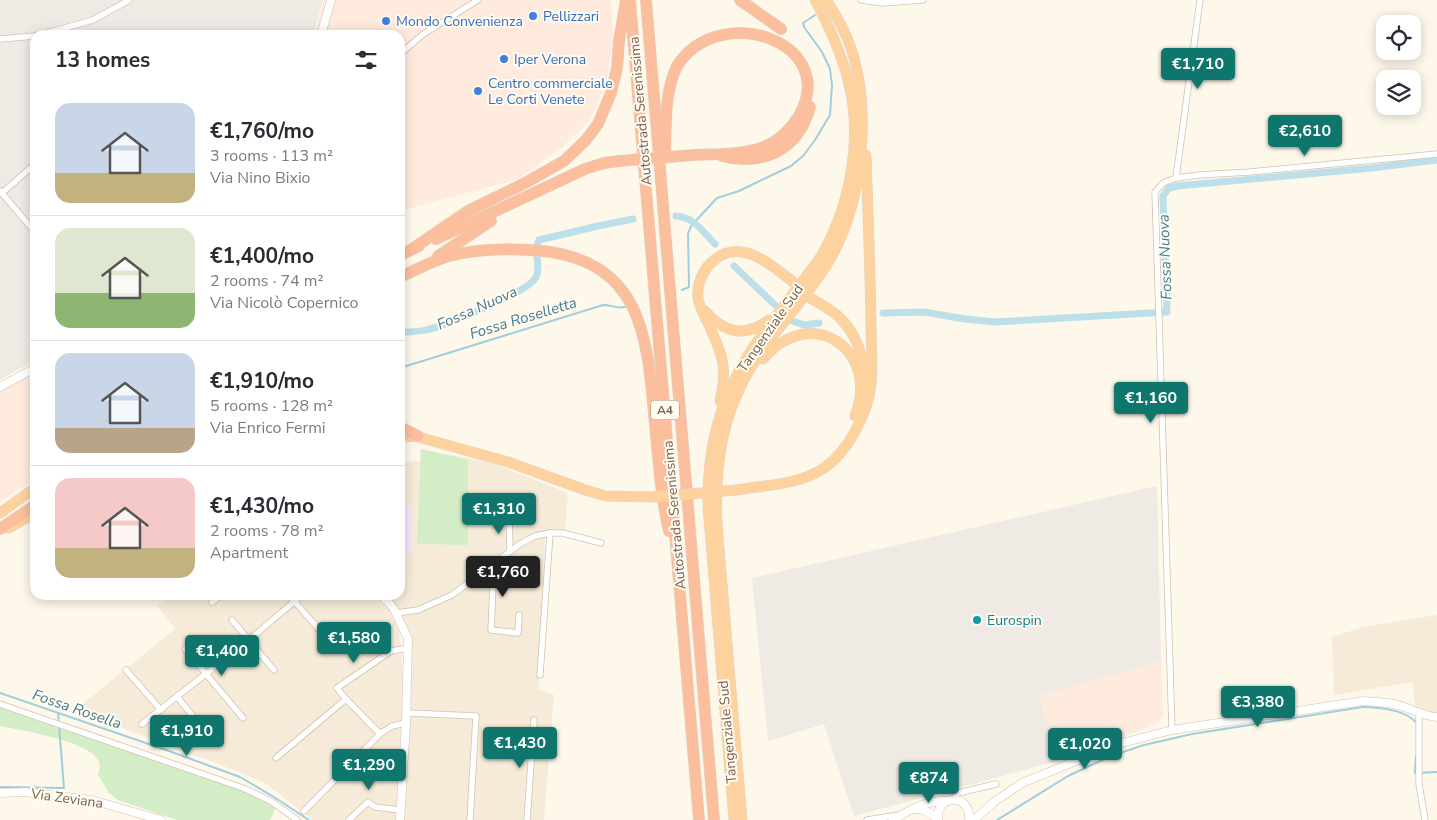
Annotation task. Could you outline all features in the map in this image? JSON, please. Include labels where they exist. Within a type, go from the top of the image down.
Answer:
[{"type":"highway","name":"A4","points":[[412,249],[468,211],[564,161],[586,140],[598,124],[611,93],[626,0]]},
{"type":"highway","name":"Autostrada Serenissima","points":[[630,0],[699,820]]},
{"type":"highway","name":"Autostrada Serenissima","points":[[646,0],[714,820]]},
{"type":"highway","name":"A4","points":[[713,154],[738,160],[756,160],[770,155],[784,148],[795,137],[804,123],[810,108],[811,77],[805,56],[792,38],[740,0]]},
{"type":"highway","name":"Tangenziale Sud","points":[[734,820],[708,506],[708,468],[714,436],[727,395],[761,337],[822,254],[838,221],[852,170],[854,115],[849,82],[840,51],[815,0]]},
{"type":"highway","name":"Tangenziale Sud","points":[[742,820],[716,503],[717,472],[721,442],[732,406],[755,359],[830,260],[855,199],[861,152],[861,104],[858,77],[848,40],[836,15],[826,0]]},
{"type":"highway","name":"A4","points":[[405,252],[585,169],[604,163],[619,162],[694,155],[713,154],[764,147],[778,140],[794,125],[802,110],[806,98],[807,84],[801,61],[789,43],[768,29],[740,23],[728,24],[714,29],[699,38],[686,51],[677,66],[670,85],[667,107],[663,213]]},
{"type":"highway","points":[[405,431],[508,462],[606,496],[654,497],[736,490],[804,479],[824,468],[840,455],[851,440],[862,414],[871,384],[871,301],[865,138],[861,104]]},
{"type":"highway","name":"A4","points":[[405,275],[424,265],[534,193]]},
{"type":"highway","name":"A4","points":[[424,265],[449,256],[493,248],[537,251],[581,259],[597,267],[622,290],[633,307],[643,333],[649,361],[660,478],[666,517],[677,557]]},
{"type":"highway","points":[[714,436],[723,387],[724,363],[698,300],[698,285],[705,270],[717,258],[729,253],[743,252],[755,255],[841,319],[854,336],[861,350],[867,380],[862,414]]},
{"type":"highway","points":[[698,300],[716,322],[734,331],[754,330],[780,312]]},
{"type":"highway","points":[[732,406],[763,358],[772,348],[786,338],[813,334],[830,336],[842,344],[853,357],[856,364],[861,391],[858,410],[851,426],[824,468]]},
{"type":"highway","points":[[405,437],[418,436]]},
{"type":"highway","points":[[0,513],[30,492]]},
{"type":"highway","points":[[0,520],[30,500]]},
{"type":"highway","points":[[0,529],[30,508]]},
{"type":"highway","points":[[0,534],[30,515]]},
{"type":"street","points":[[58,30],[93,20],[129,0]]},
{"type":"street","points":[[322,30],[331,0]]},
{"type":"street","points":[[405,50],[422,35],[478,0]]},
{"type":"street","points":[[861,0],[882,3],[923,0]]},
{"type":"street","points":[[1176,178],[1200,0]]},
{"type":"street","points":[[0,39],[30,36]]},
{"type":"street","points":[[1172,730],[1155,192],[1162,183],[1176,178],[1437,154]]},
{"type":"street","points":[[30,168],[1,192],[30,226]]},
{"type":"street","points":[[0,387],[30,371]]},
{"type":"street","points":[[509,518],[510,551]]},
{"type":"street","points":[[540,675],[550,533]]},
{"type":"street","points":[[396,612],[418,610],[452,595],[494,562],[535,536],[550,533],[563,534],[601,543]]},
{"type":"street","points":[[494,562],[491,630],[518,633],[519,615]]},
{"type":"street","points":[[142,724],[249,640],[296,600]]},
{"type":"street","points":[[386,600],[396,612],[406,634],[408,648],[400,820]]},
{"type":"street","points":[[294,602],[328,641]]},
{"type":"street","points":[[232,620],[274,670]]},
{"type":"street","points":[[380,734],[337,688],[391,652],[408,648]]},
{"type":"street","points":[[185,650],[243,718]]},
{"type":"street","points":[[126,670],[160,710]]},
{"type":"street","points":[[177,697],[193,716]]},
{"type":"street","points":[[276,758],[346,699]]},
{"type":"street","points":[[974,820],[1011,789],[1033,778],[1118,744],[1172,730],[1363,701],[1392,704],[1419,714],[1437,717]]},
{"type":"street","points":[[0,704],[243,788],[271,801],[296,820]]},
{"type":"street","points":[[406,713],[476,716],[470,820]]},
{"type":"street","points":[[1419,714],[1419,784],[1425,820]]},
{"type":"street","points":[[527,820],[534,720]]},
{"type":"street","points":[[304,811],[380,734],[392,726],[406,723]]},
{"type":"street","points":[[938,820],[939,809],[958,794],[996,784]]},
{"type":"street","name":"Via Zeviana","points":[[0,794],[25,792],[92,800],[161,820]]},
{"type":"street","points":[[893,820],[912,809],[932,801],[961,801],[968,808],[977,809],[994,802]]},
{"type":"street","points":[[349,820],[368,802],[375,808],[400,810]]},
{"type":"street","points":[[968,808],[969,820]]},
{"type":"street","points":[[912,809],[923,809],[930,812],[938,820]]},
{"type":"street","points":[[867,820],[901,815]]},
{"type":"shaded area","points":[[0,0],[323,0],[314,30],[30,30],[30,363],[0,380]]},
{"type":"shaded area","points":[[324,0],[611,0],[613,39],[607,81],[593,114],[586,124],[561,148],[518,179],[405,210],[405,30],[315,30]]},
{"type":"shaded area","points":[[30,374],[30,482],[0,502],[0,390]]},
{"type":"shaded area","points":[[420,449],[492,463],[568,493],[565,532],[545,538],[539,690],[554,695],[544,820],[402,820],[411,643],[388,600],[405,600],[405,462],[420,461]]},
{"type":"shaded area","points":[[1157,486],[1161,661],[1038,696],[1061,760],[854,816],[824,724],[768,741],[752,578]]},
{"type":"shaded area","points":[[405,508],[411,508],[412,553],[405,553]]},
{"type":"shaded area","points":[[164,600],[378,600],[389,610],[399,631],[402,657],[403,707],[396,820],[313,820],[265,783],[75,710],[175,629],[157,605]]},
{"type":"shaded area","points":[[1437,615],[1437,713],[1431,714],[1416,710],[1412,682],[1334,695],[1332,637],[1363,627]]},
{"type":"shaded area","points":[[1161,661],[1163,715],[1157,724],[1061,760],[1038,696]]},
{"type":"green space","points":[[421,449],[468,460],[468,545],[417,544]]},
{"type":"green space","points":[[0,705],[245,791],[276,808],[270,820],[177,820],[118,800],[109,793],[98,775],[99,762],[91,753],[81,747],[53,737],[0,726]]},
{"type":"waterway","name":"Fossa Roselletta","points":[[682,290],[689,287],[688,234],[691,226],[717,198],[739,191],[791,166],[803,156],[830,115],[832,85],[830,69],[822,52],[803,23],[815,15]]},
{"type":"waterway","name":"Fossa Nuova","points":[[883,313],[924,312],[995,322],[1167,312],[1163,196],[1169,188],[1437,160]]},
{"type":"waterway","name":"Fossa Nuova","points":[[676,216],[693,222],[715,244]]},
{"type":"waterway","name":"Fossa Nuova","points":[[405,332],[422,331],[440,326],[488,307],[519,291],[530,283],[538,272],[536,249],[539,240],[633,219]]},
{"type":"waterway","name":"Fossa Nuova","points":[[734,266],[775,305]]},
{"type":"waterway","name":"Fossa Roselletta","points":[[405,366],[603,305],[619,308],[625,307]]},
{"type":"waterway","name":"Fossa Nuova","points":[[793,321],[804,325],[819,323]]},
{"type":"waterway","name":"Fossa Rosella","points":[[0,693],[240,777],[309,820]]},
{"type":"waterway","points":[[997,820],[1068,776],[1111,756],[1144,745],[1192,734],[1363,707],[1398,712],[1405,714],[1416,722]]},
{"type":"waterway","points":[[0,787],[64,788],[58,713]]},
{"type":"waterway","points":[[1416,756],[1415,773],[1437,772]]},
{"type":"place","name":"Pellizzari","points":[[533,16]]},
{"type":"place","name":"Mondo Convenienza","points":[[386,21]]},
{"type":"place","name":"Iper Verona","points":[[504,59]]},
{"type":"place","name":"Centro commerciale Le Corti Venete","points":[[478,91]]},
{"type":"place","name":"Eurospin","points":[[977,620]]}]
